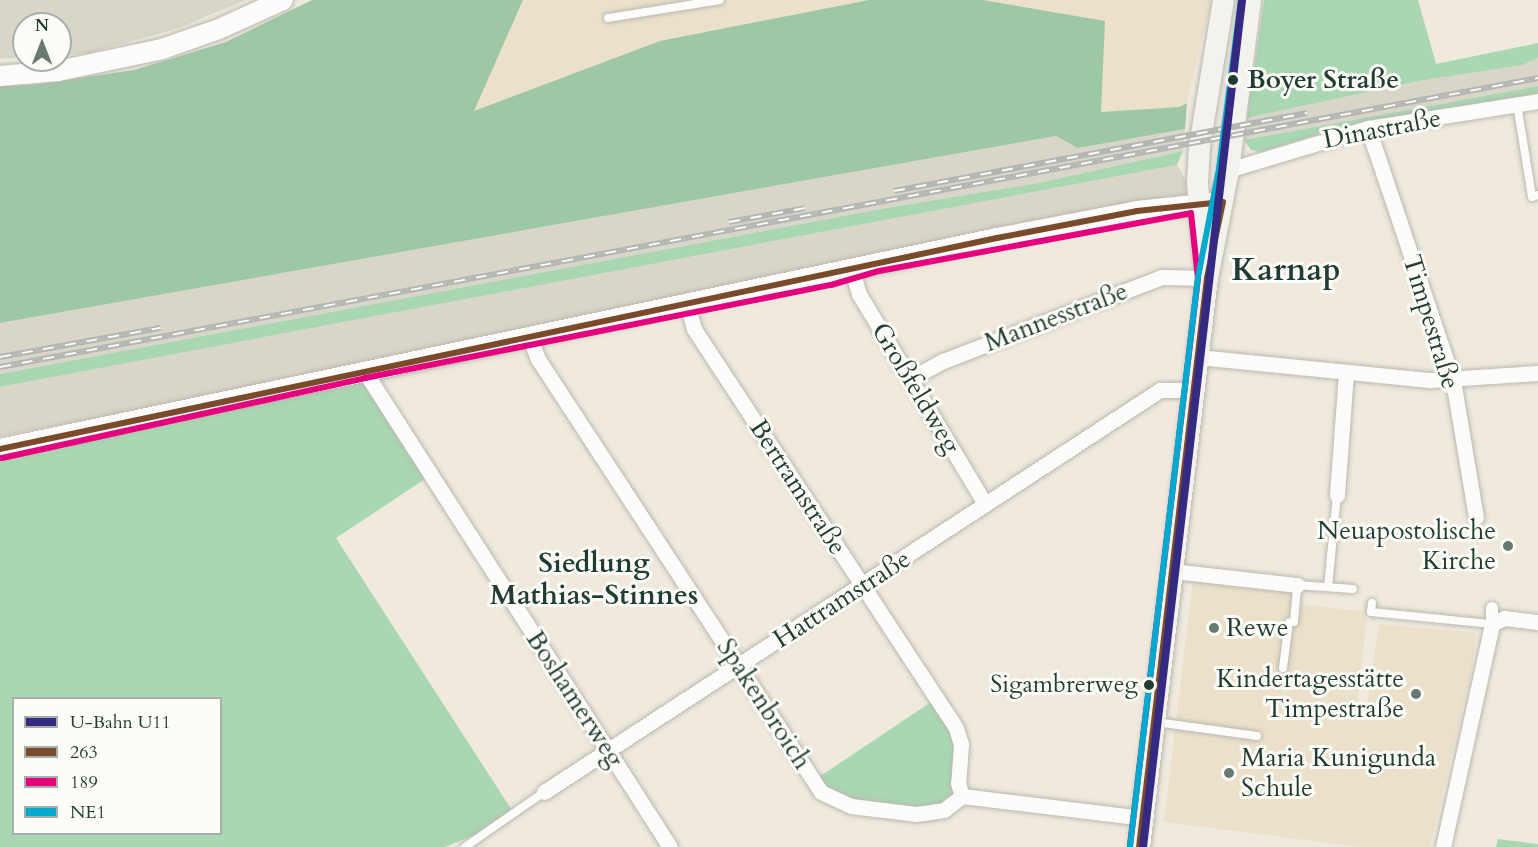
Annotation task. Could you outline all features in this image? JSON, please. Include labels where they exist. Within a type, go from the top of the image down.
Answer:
[{"type":"main road","points":[[1207,278],[1198,202],[1206,93],[1223,0]]},
{"type":"main road","points":[[1139,847],[1207,278],[1228,170],[1250,0]]},
{"type":"street","points":[[0,76],[58,72],[162,49],[219,30],[283,0]]},
{"type":"street","name":"Dinastraße","points":[[1228,170],[1368,128],[1538,101]]},
{"type":"street","name":"Timpestraße","points":[[1368,128],[1453,380],[1473,516]]},
{"type":"street","points":[[0,449],[363,369],[852,270],[997,238],[1198,202],[1223,202]]},
{"type":"street","name":"Großfeldweg","points":[[852,270],[859,294],[985,504]]},
{"type":"street","name":"Mannesstraße","points":[[910,379],[943,361],[1162,277],[1207,278]]},
{"type":"street","name":"Bertramstraße","points":[[687,304],[694,329],[956,728],[961,744],[958,783],[962,796]]},
{"type":"street","name":"Spakenbroich","points":[[529,336],[538,359],[817,786],[835,801],[931,815],[962,796]]},
{"type":"street","points":[[1198,357],[1346,373],[1453,380],[1538,374]]},
{"type":"street","name":"Boshamerweg","points":[[363,369],[670,847]]},
{"type":"street","points":[[1337,495],[1346,373]]},
{"type":"street","name":"Hattramstraße","points":[[544,792],[864,587],[985,504],[1160,390],[1194,390]]},
{"type":"street","points":[[1172,572],[1297,585]]},
{"type":"street","points":[[1443,847],[1492,624],[1492,608]]},
{"type":"street","points":[[1492,624],[1504,618],[1538,622]]},
{"type":"street","points":[[962,796],[1143,818]]},
{"type":"lane","points":[[608,18],[720,0]]},
{"type":"lane","points":[[1517,104],[1532,197],[1538,195]]},
{"type":"lane","points":[[1328,587],[1337,495]]},
{"type":"lane","points":[[1283,668],[1297,585],[1353,589]]},
{"type":"lane","points":[[1372,603],[1371,612],[1492,624]]},
{"type":"lane","points":[[1154,722],[1257,736]]},
{"type":"lane","name":"Hattramstraße","points":[[465,847],[544,792]]},
{"type":"shaded area","points":[[0,0],[246,0],[179,28],[89,53],[72,54],[72,12],[12,12],[12,58],[0,59]]},
{"type":"shaded area","points":[[523,0],[869,0],[791,16],[473,111]]},
{"type":"shaded area","points":[[983,0],[1211,0],[1187,103],[1180,107],[1101,113]]},
{"type":"shaded area","points":[[1538,58],[1538,86],[1244,140],[1247,118],[1419,81],[1523,65]]},
{"type":"shaded area","points":[[1185,129],[1183,151],[1038,183],[881,209],[0,374],[0,323],[1056,136],[1078,148]]},
{"type":"shaded area","points":[[1177,165],[1199,202],[363,369],[0,436],[0,387]]},
{"type":"shaded area","points":[[1193,580],[1302,591],[1300,604],[1367,612],[1356,718],[1365,719],[1379,624],[1476,633],[1472,668],[1430,847],[1359,847],[1164,822]]},
{"type":"green space","points":[[312,0],[523,0],[474,111],[660,41],[869,0],[983,0],[1105,21],[1101,112],[1179,107],[1187,103],[1185,129],[1078,148],[1056,136],[0,323],[0,86],[31,85],[134,70],[226,42]]},
{"type":"green space","points":[[1264,0],[1418,0],[1436,64],[1538,43],[1538,58],[1523,65],[1419,81],[1247,118]]},
{"type":"green space","points":[[1538,86],[1538,95],[1357,123],[1260,152],[1251,150],[1244,140]]},
{"type":"green space","points":[[1183,151],[1177,165],[0,387],[0,374],[881,209],[1038,183]]},
{"type":"green space","points":[[363,369],[431,475],[336,538],[513,812],[482,832],[445,847],[0,847],[0,459],[140,428]]},
{"type":"green space","points":[[937,698],[956,728],[962,796],[944,810],[851,806],[813,781]]},
{"type":"green space","points":[[1498,839],[1538,844],[1538,847],[1496,847]]},
{"type":"railway","points":[[0,367],[1538,78]]},
{"type":"railway","points":[[894,191],[1307,113]]},
{"type":"railway","points":[[729,222],[805,208]]},
{"type":"railway","points":[[0,357],[160,328]]},
{"type":"metro line","name":"U11","points":[[1143,847],[1242,0]]},
{"type":"transit line","name":"NE1","points":[[1130,846],[1198,277],[1219,169],[1241,0]]},
{"type":"transit line","name":"263","points":[[0,449],[997,238],[1137,211],[1223,202],[1207,278],[1139,847]]},
{"type":"transit line","name":"189","points":[[2,458],[365,378],[831,285],[879,271],[1191,213],[1198,278],[1130,846]]},
{"type":"place","name":"Boyer Straße","points":[[1233,80]]},
{"type":"place","name":"Neuapostolische Kirche","points":[[1508,546]]},
{"type":"place","name":"Rewe","points":[[1214,628]]},
{"type":"place","name":"Sigambrerweg","points":[[1149,685]]},
{"type":"place","name":"Kindertagesstätte Timpestraße","points":[[1416,694]]},
{"type":"place","name":"Maria Kunigunda Schule","points":[[1229,773]]},
{"type":"district","name":"Karnap","points":[[1286,270]]},
{"type":"district","name":"Siedlung Mathias-Stinnes","points":[[594,579]]}]
